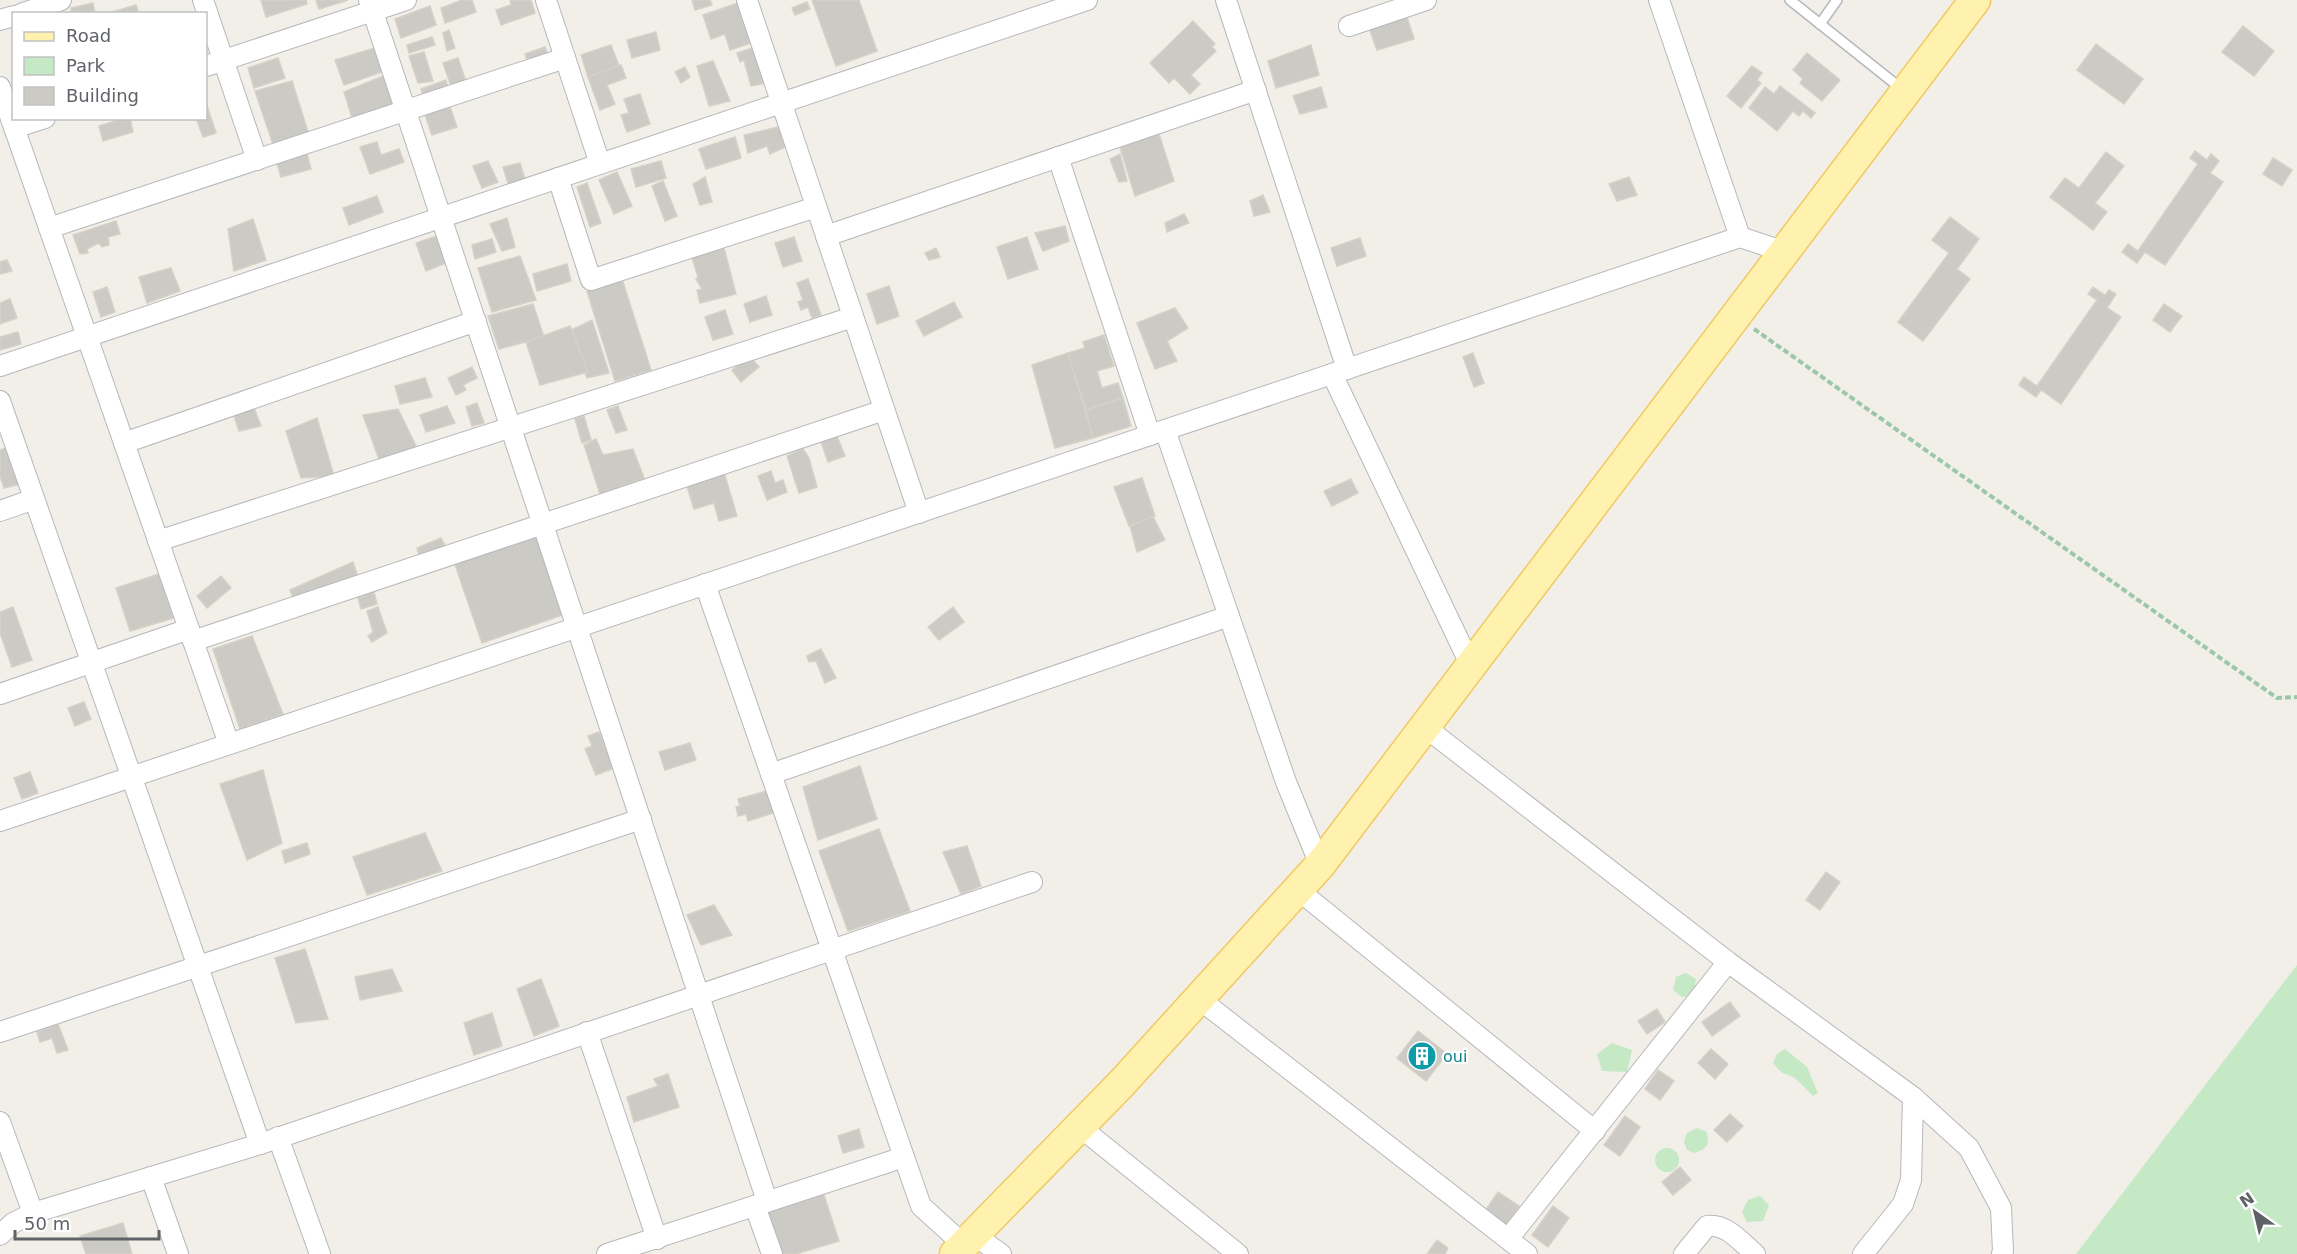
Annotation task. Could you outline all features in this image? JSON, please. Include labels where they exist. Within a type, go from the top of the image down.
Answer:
[{"type":"main road","points":[[965,1244],[1080,1127],[1320,865],[1975,0]]},
{"type":"street","points":[[27,12],[61,0]]},
{"type":"street","points":[[214,63],[371,5],[406,0]]},
{"type":"street","points":[[546,0],[600,164]]},
{"type":"street","points":[[747,0],[919,513]]},
{"type":"street","points":[[0,366],[782,103],[1065,3],[1087,0]]},
{"type":"street","points":[[1226,0],[1256,90],[1340,371],[1471,666]]},
{"type":"street","points":[[1349,26],[1426,0]]},
{"type":"street","points":[[1659,0],[1740,237]]},
{"type":"street","points":[[371,5],[699,995],[761,1204],[772,1254]]},
{"type":"street","points":[[207,23],[214,63],[257,160]]},
{"type":"street","points":[[49,228],[565,58]]},
{"type":"street","points":[[0,87],[229,744]]},
{"type":"street","points":[[826,236],[1256,90]]},
{"type":"street","points":[[14,128],[39,120]]},
{"type":"street","points":[[1058,157],[1158,432],[1229,616],[1286,782],[1320,865]]},
{"type":"street","points":[[558,178],[591,280],[816,207]]},
{"type":"street","points":[[0,821],[1740,237],[1785,252]]},
{"type":"street","points":[[158,541],[853,317]]},
{"type":"street","points":[[124,443],[476,321]]},
{"type":"street","points":[[0,401],[198,966],[269,1140],[320,1254]]},
{"type":"street","points":[[0,694],[92,663],[191,635],[543,524],[884,410]]},
{"type":"street","points":[[0,511],[34,499]]},
{"type":"street","points":[[705,584],[921,1206],[965,1244],[1001,1254]]},
{"type":"street","points":[[771,774],[1229,616]]},
{"type":"street","points":[[1425,727],[1728,962],[1913,1097],[1969,1149],[2001,1208],[2002,1254]]},
{"type":"street","points":[[0,1032],[641,819]]},
{"type":"street","points":[[0,1235],[13,1223],[33,1213],[269,1140],[1032,882]]},
{"type":"street","points":[[1297,889],[1595,1131]]},
{"type":"street","points":[[1508,1239],[1728,962]]},
{"type":"street","points":[[1198,998],[1527,1254]]},
{"type":"street","points":[[587,1032],[657,1239]]},
{"type":"street","points":[[1863,1254],[1903,1204],[1911,1180],[1913,1097]]},
{"type":"street","points":[[0,1122],[33,1213]]},
{"type":"street","points":[[1080,1127],[1238,1254]]},
{"type":"street","points":[[607,1254],[628,1251],[657,1239],[904,1157]]},
{"type":"street","points":[[151,1177],[178,1254]]},
{"type":"street","points":[[1684,1254],[1707,1226],[1716,1225],[1725,1229],[1755,1254]]},
{"type":"lane","points":[[1790,0],[1906,92]]},
{"type":"lane","points":[[1820,24],[1837,0]]},
{"type":"path","points":[[1736,317],[2277,698],[2294,697],[2297,690]]},
{"type":"green space","points":[[2297,965],[2297,1254],[2076,1254]]},
{"type":"green space","points":[[1686,973],[1696,979],[1693,996],[1682,997],[1673,990],[1676,977]]},
{"type":"green space","points":[[1612,1043],[1632,1050],[1627,1072],[1602,1071],[1597,1054]]},
{"type":"green space","points":[[1785,1049],[1807,1067],[1818,1093],[1813,1096],[1795,1078],[1781,1072],[1773,1063],[1777,1054]]},
{"type":"green space","points":[[1697,1128],[1707,1132],[1708,1144],[1704,1149],[1694,1153],[1687,1150],[1684,1142],[1687,1133]]},
{"type":"green space","points":[[1667,1148],[1675,1152],[1679,1160],[1675,1168],[1667,1172],[1659,1168],[1655,1160],[1659,1152]]},
{"type":"green space","points":[[1760,1196],[1769,1205],[1763,1221],[1747,1222],[1742,1212],[1748,1200]]},
{"type":"building","points":[[261,0],[306,0],[307,4],[266,17]]},
{"type":"building","points":[[316,0],[348,0],[319,9]]},
{"type":"building","points":[[462,0],[472,0],[476,12],[445,23],[441,8]]},
{"type":"building","points":[[510,0],[531,0],[535,13],[501,25],[496,10],[511,5]]},
{"type":"building","points":[[692,0],[710,0],[712,5],[695,10]]},
{"type":"building","points":[[812,0],[859,0],[877,51],[836,66]]},
{"type":"building","points":[[741,2],[754,42],[730,50],[725,34],[711,39],[703,15]]},
{"type":"building","points":[[807,2],[810,9],[795,15],[792,8]]},
{"type":"building","points":[[93,3],[95,12],[72,12],[71,8]]},
{"type":"building","points":[[136,5],[138,12],[112,12]]},
{"type":"building","points":[[430,6],[436,25],[401,38],[395,19]]},
{"type":"building","points":[[1406,14],[1414,39],[1377,50],[1369,28]]},
{"type":"building","points":[[1193,21],[1215,44],[1212,47],[1216,51],[1191,75],[1200,84],[1190,94],[1174,78],[1169,83],[1150,63]]},
{"type":"building","points":[[2243,26],[2274,51],[2254,76],[2222,52]]},
{"type":"building","points":[[449,30],[455,48],[447,51],[443,33]]},
{"type":"building","points":[[656,32],[660,50],[632,58],[627,40]]},
{"type":"building","points":[[432,37],[435,45],[409,53],[407,45]]},
{"type":"building","points":[[2096,44],[2143,79],[2124,104],[2077,70]]},
{"type":"building","points":[[611,45],[619,66],[588,77],[581,55]]},
{"type":"building","points":[[1311,45],[1319,75],[1276,88],[1268,61]]},
{"type":"building","points":[[545,47],[549,57],[529,65],[525,54]]},
{"type":"building","points":[[755,47],[766,83],[751,86],[744,60],[740,62],[737,53]]},
{"type":"building","points":[[375,48],[382,72],[344,85],[335,60]]},
{"type":"building","points":[[424,52],[433,81],[418,83],[409,56]]},
{"type":"building","points":[[1807,53],[1840,80],[1822,101],[1800,83],[1803,79],[1793,70]]},
{"type":"building","points":[[278,58],[285,78],[254,88],[248,68]]},
{"type":"building","points":[[458,58],[468,88],[453,92],[443,63]]},
{"type":"building","points":[[713,61],[730,101],[709,106],[697,66]]},
{"type":"building","points":[[621,65],[626,78],[607,85],[615,104],[600,110],[588,77]]},
{"type":"building","points":[[1752,66],[1762,73],[1757,80],[1761,83],[1741,108],[1727,96]]},
{"type":"building","points":[[685,67],[690,77],[681,83],[675,72]]},
{"type":"building","points":[[383,76],[397,113],[355,127],[344,92]]},
{"type":"building","points":[[446,80],[450,95],[425,103],[421,89]]},
{"type":"building","points":[[292,81],[310,138],[275,150],[255,91]]},
{"type":"building","points":[[1780,86],[1815,113],[1811,118],[1803,111],[1799,116],[1793,111],[1777,131],[1749,108],[1765,87],[1774,94]]},
{"type":"building","points":[[1321,87],[1327,107],[1300,114],[1293,96]]},
{"type":"building","points":[[640,94],[650,124],[627,132],[621,115],[629,113],[624,99]]},
{"type":"building","points":[[448,101],[457,127],[432,135],[423,109]]},
{"type":"building","points":[[207,106],[216,133],[203,137],[197,120],[207,120]]},
{"type":"building","points":[[118,120],[130,120],[133,132],[103,141],[99,126]]},
{"type":"building","points":[[779,127],[785,147],[770,154],[767,146],[748,153],[744,135]]},
{"type":"building","points":[[1159,134],[1174,181],[1135,196],[1120,147]]},
{"type":"building","points":[[735,137],[741,158],[706,169],[699,149]]},
{"type":"building","points":[[377,142],[381,155],[399,149],[404,162],[370,174],[360,147]]},
{"type":"building","points":[[306,150],[311,169],[281,177],[276,160]]},
{"type":"building","points":[[2195,151],[2207,160],[2211,154],[2219,161],[2210,173],[2223,182],[2165,265],[2145,252],[2137,263],[2122,252],[2128,244],[2138,251],[2198,164],[2190,158]]},
{"type":"building","points":[[2106,152],[2124,166],[2095,203],[2107,212],[2093,230],[2050,197],[2065,178],[2079,188]]},
{"type":"building","points":[[1120,154],[1127,181],[1119,182],[1110,159]]},
{"type":"building","points":[[2273,158],[2292,170],[2282,186],[2263,174]]},
{"type":"building","points":[[488,161],[498,182],[482,188],[473,166]]},
{"type":"building","points":[[661,161],[666,178],[636,187],[631,169]]},
{"type":"building","points":[[520,163],[526,182],[509,187],[503,167]]},
{"type":"building","points":[[617,172],[632,206],[614,214],[599,180]]},
{"type":"building","points":[[705,177],[712,202],[700,205],[693,184]]},
{"type":"building","points":[[1629,177],[1637,195],[1617,201],[1609,184]]},
{"type":"building","points":[[663,181],[677,216],[665,221],[652,186]]},
{"type":"building","points":[[587,183],[601,223],[590,227],[577,187]]},
{"type":"building","points":[[1263,195],[1270,212],[1254,216],[1250,201]]},
{"type":"building","points":[[377,196],[383,212],[349,225],[343,208]]},
{"type":"building","points":[[1184,214],[1189,223],[1167,232],[1165,223]]},
{"type":"building","points":[[1950,217],[1979,239],[1957,269],[1970,279],[1923,341],[1898,322],[1949,253],[1932,240]]},
{"type":"building","points":[[507,218],[515,247],[502,251],[490,224]]},
{"type":"building","points":[[253,219],[266,260],[234,271],[228,229]]},
{"type":"building","points":[[116,221],[120,234],[108,237],[109,245],[102,247],[99,243],[87,249],[88,253],[80,254],[73,235]]},
{"type":"building","points":[[1065,226],[1069,241],[1043,251],[1035,233]]},
{"type":"building","points":[[437,236],[446,263],[426,271],[416,243]]},
{"type":"building","points":[[794,237],[802,261],[783,267],[775,243]]},
{"type":"building","points":[[1027,237],[1038,269],[1008,279],[997,247]]},
{"type":"building","points":[[1360,238],[1366,256],[1337,266],[1331,248]]},
{"type":"building","points":[[492,239],[496,252],[475,259],[472,245]]},
{"type":"building","points":[[724,248],[736,294],[700,303],[697,290],[702,289],[696,279],[698,277],[692,257]]},
{"type":"building","points":[[936,248],[940,257],[929,260],[925,253]]},
{"type":"building","points":[[520,256],[536,300],[492,312],[478,268]]},
{"type":"building","points":[[7,260],[12,271],[0,274],[0,262]]},
{"type":"building","points":[[567,264],[571,281],[537,291],[533,274]]},
{"type":"building","points":[[171,268],[180,291],[147,303],[139,277]]},
{"type":"building","points":[[622,279],[651,370],[615,381],[587,291]]},
{"type":"building","points":[[808,279],[821,315],[812,318],[808,307],[801,310],[798,302],[803,300],[797,283]]},
{"type":"building","points":[[889,286],[899,316],[877,324],[867,294]]},
{"type":"building","points":[[107,287],[115,312],[101,317],[93,292]]},
{"type":"building","points":[[2093,287],[2105,295],[2109,290],[2116,294],[2107,308],[2121,317],[2061,404],[2041,390],[2036,397],[2019,385],[2024,377],[2037,386],[2097,300],[2088,294]]},
{"type":"building","points":[[766,296],[772,315],[750,322],[744,304]]},
{"type":"building","points":[[10,299],[17,318],[0,324],[0,303]]},
{"type":"building","points":[[954,302],[962,317],[924,336],[916,321]]},
{"type":"building","points":[[533,304],[544,337],[499,349],[488,316]]},
{"type":"building","points":[[2164,304],[2182,316],[2170,332],[2153,320]]},
{"type":"building","points":[[1175,308],[1188,328],[1167,341],[1177,361],[1155,369],[1137,323]]},
{"type":"building","points":[[725,310],[733,334],[713,340],[705,317]]},
{"type":"building","points":[[592,320],[609,373],[587,378],[585,373],[588,372],[571,330]]},
{"type":"building","points":[[570,326],[588,372],[540,385],[526,342]]},
{"type":"building","points":[[18,332],[21,344],[0,350],[0,337]]},
{"type":"building","points":[[1104,335],[1114,366],[1097,371],[1102,388],[1118,383],[1123,398],[1086,410],[1068,353],[1085,348],[1083,342]]},
{"type":"building","points":[[1068,353],[1093,438],[1055,448],[1032,365]]},
{"type":"building","points":[[1473,353],[1484,383],[1474,387],[1463,357]]},
{"type":"building","points":[[749,356],[759,367],[741,382],[732,370]]},
{"type":"building","points":[[472,367],[477,378],[463,385],[466,390],[456,395],[448,378]]},
{"type":"building","points":[[425,378],[432,397],[400,404],[395,386]]},
{"type":"building","points":[[1123,398],[1131,426],[1093,438],[1086,410]]},
{"type":"building","points":[[477,403],[484,423],[472,426],[466,407]]},
{"type":"building","points":[[447,406],[455,423],[426,432],[420,415]]},
{"type":"building","points":[[618,406],[627,430],[616,433],[607,410]]},
{"type":"building","points":[[254,408],[261,426],[239,431],[234,416]]},
{"type":"building","points":[[398,409],[418,450],[379,459],[363,415]]},
{"type":"building","points":[[584,416],[591,440],[582,443],[575,419]]},
{"type":"building","points":[[317,418],[334,476],[301,478],[286,431]]},
{"type":"building","points":[[837,436],[845,456],[828,462],[821,442]]},
{"type":"building","points":[[596,439],[603,455],[633,449],[644,478],[600,494],[584,445]]},
{"type":"building","points":[[10,447],[25,483],[4,488],[0,476],[0,450]]},
{"type":"building","points":[[803,449],[809,458],[817,487],[799,493],[787,456]]},
{"type":"building","points":[[723,469],[737,516],[719,521],[714,503],[694,509],[685,480]]},
{"type":"building","points":[[771,471],[775,483],[783,480],[787,492],[767,500],[758,476]]},
{"type":"building","points":[[1142,478],[1155,516],[1129,526],[1114,487]]},
{"type":"building","points":[[1351,479],[1358,493],[1332,506],[1324,491]]},
{"type":"building","points":[[1153,517],[1165,540],[1137,552],[1130,526]]},
{"type":"building","points":[[536,530],[565,614],[482,643],[453,559]]},
{"type":"building","points":[[441,538],[449,553],[420,560],[417,548]]},
{"type":"building","points":[[353,562],[359,580],[295,604],[290,590]]},
{"type":"building","points":[[159,574],[174,618],[130,631],[116,588]]},
{"type":"building","points":[[221,576],[231,588],[207,608],[197,596]]},
{"type":"building","points":[[374,592],[377,604],[361,609],[358,598]]},
{"type":"building","points":[[13,607],[32,660],[12,667],[0,633],[0,612]]},
{"type":"building","points":[[378,607],[387,633],[372,642],[368,636],[373,632],[367,611]]},
{"type":"building","points":[[953,607],[964,622],[939,640],[928,627]]},
{"type":"building","points":[[252,636],[283,714],[240,729],[213,649]]},
{"type":"building","points":[[821,649],[836,678],[825,683],[816,661],[809,662],[807,656]]},
{"type":"building","points":[[84,702],[91,719],[75,726],[68,708]]},
{"type":"building","points":[[599,732],[614,768],[596,775],[585,749],[592,746],[588,736]]},
{"type":"building","points":[[690,743],[696,760],[665,770],[659,752]]},
{"type":"building","points":[[860,766],[877,819],[818,840],[803,787]]},
{"type":"building","points":[[263,770],[282,843],[247,860],[220,784]]},
{"type":"building","points":[[30,772],[38,793],[22,799],[14,778]]},
{"type":"building","points":[[770,790],[776,812],[748,821],[746,814],[738,816],[736,807],[740,806],[738,799]]},
{"type":"building","points":[[879,829],[910,911],[848,931],[819,851]]},
{"type":"building","points":[[425,833],[442,871],[367,895],[353,857]]},
{"type":"building","points":[[307,843],[310,854],[285,863],[282,851]]},
{"type":"building","points":[[967,846],[981,886],[961,894],[943,852]]},
{"type":"building","points":[[1826,872],[1840,882],[1820,910],[1806,900]]},
{"type":"building","points":[[714,905],[732,935],[701,945],[687,915]]},
{"type":"building","points":[[305,949],[328,1019],[296,1023],[275,958]]},
{"type":"building","points":[[392,969],[402,991],[360,1000],[355,977]]},
{"type":"building","points":[[541,979],[559,1026],[534,1036],[517,989]]},
{"type":"building","points":[[1730,1002],[1740,1016],[1712,1036],[1702,1022]]},
{"type":"building","points":[[1657,1009],[1665,1022],[1647,1034],[1638,1021]]},
{"type":"building","points":[[492,1013],[502,1046],[474,1055],[464,1023]]},
{"type":"building","points":[[58,1024],[68,1050],[57,1053],[52,1038],[40,1042],[37,1032]]},
{"type":"building","name":"oui","points":[[1418,1031],[1447,1054],[1426,1081],[1397,1058]]},
{"type":"building","points":[[1711,1049],[1728,1064],[1715,1079],[1698,1063]]},
{"type":"building","points":[[1658,1070],[1674,1081],[1660,1100],[1645,1089]]},
{"type":"building","points":[[668,1074],[679,1107],[634,1122],[627,1097],[658,1086],[654,1079]]},
{"type":"building","points":[[1730,1114],[1743,1126],[1727,1142],[1714,1130]]},
{"type":"building","points":[[1625,1116],[1640,1127],[1620,1156],[1604,1145]]},
{"type":"building","points":[[859,1129],[864,1147],[843,1153],[838,1136]]},
{"type":"building","points":[[1680,1167],[1691,1180],[1673,1195],[1662,1182]]},
{"type":"building","points":[[822,1189],[839,1241],[796,1254],[781,1254],[768,1210]]},
{"type":"building","points":[[1498,1192],[1519,1206],[1500,1234],[1479,1220]]},
{"type":"building","points":[[1553,1206],[1569,1218],[1548,1247],[1532,1235]]},
{"type":"building","points":[[123,1223],[132,1254],[86,1254],[80,1236]]},
{"type":"building","points":[[1437,1240],[1448,1248],[1445,1254],[1427,1254]]},
{"type":"place","name":"oui","points":[[1422,1056]]}]
